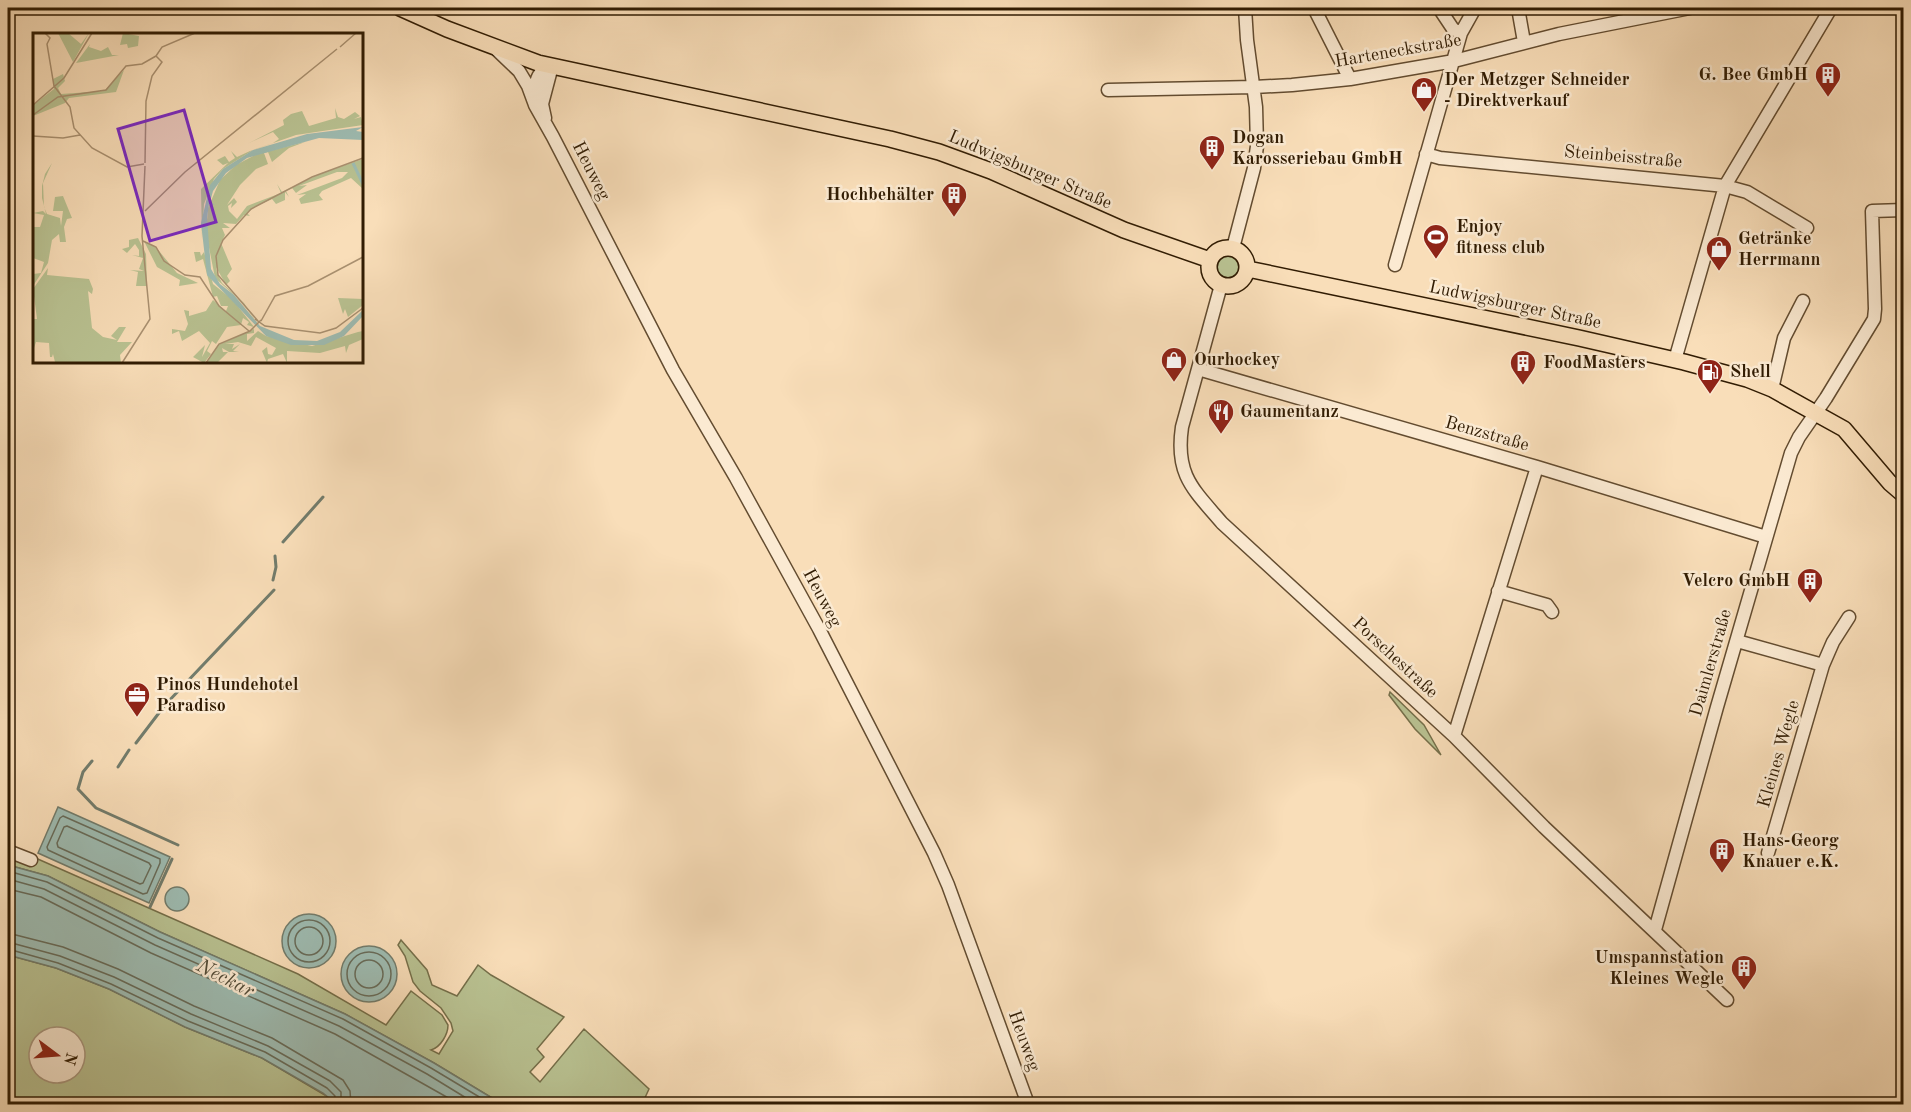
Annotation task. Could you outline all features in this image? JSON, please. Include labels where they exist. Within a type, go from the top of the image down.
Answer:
[{"type":"main road","name":"Ludwigsburger Straße","points":[[400,8],[495,49],[552,66],[907,143],[965,161],[1017,181],[1124,230],[1210,260]]},
{"type":"main road","points":[[1233,248],[1245,257],[1248,269],[1244,279],[1228,287],[1221,285],[1211,275],[1210,260],[1218,251],[1233,248]]},
{"type":"main road","name":"Ludwigsburger Straße","points":[[1248,269],[1579,338],[1747,379],[1815,411],[1844,429],[1890,483],[1904,495]]},
{"type":"street","points":[[1233,248],[1254,168],[1258,128],[1245,8]]},
{"type":"street","points":[[1314,8],[1350,79]]},
{"type":"street","points":[[1439,8],[1453,29],[1461,33]]},
{"type":"street","points":[[1395,265],[1461,33],[1475,8]]},
{"type":"street","points":[[1518,8],[1524,42]]},
{"type":"street","name":"Harteneckstraße","points":[[1108,90],[1254,87],[1350,79],[1454,61],[1637,12],[1690,8]]},
{"type":"street","points":[[1675,360],[1725,186],[1831,8]]},
{"type":"street","name":"Heuweg","points":[[495,49],[519,71],[673,370],[804,601],[934,853],[948,885],[1028,1104]]},
{"type":"street","points":[[533,97],[536,79],[543,69],[552,66]]},
{"type":"street","points":[[547,125],[542,104],[552,66]]},
{"type":"street","name":"Steinbeisstraße","points":[[1426,154],[1440,158],[1725,186],[1747,192],[1807,228]]},
{"type":"street","name":"Daimlerstraße","points":[[1655,930],[1791,453],[1874,319],[1872,211],[1904,210]]},
{"type":"street","name":"Porschestraße","points":[[1221,285],[1182,427],[1179,446],[1181,462],[1194,491],[1222,523],[1454,736],[1544,827],[1727,1000]]},
{"type":"street","points":[[1772,389],[1784,338],[1803,301]]},
{"type":"street","name":"Benzstraße","points":[[1198,369],[1537,467],[1766,537]]},
{"type":"street","points":[[1454,736],[1537,467]]},
{"type":"street","points":[[1498,591],[1547,605],[1552,612]]},
{"type":"street","name":"Kleines Wegle","points":[[1768,853],[1824,665],[1833,642],[1849,617]]},
{"type":"street","points":[[1737,641],[1824,665]]},
{"type":"street","points":[[8,851],[31,860]]},
{"type":"green space","points":[[1228,252],[1238,256],[1242,266],[1238,276],[1228,280],[1218,276],[1214,266],[1218,256]]},
{"type":"green space","points":[[1390,692],[1424,725],[1441,755],[1415,729],[1389,695]]},
{"type":"green space","points":[[8,848],[31,856],[298,974],[386,1025],[411,991],[442,1015],[448,1025],[443,1040],[431,1050],[439,1054],[453,1031],[451,1023],[441,1008],[420,991],[413,982],[405,956],[398,945],[401,940],[427,970],[432,985],[457,996],[478,965],[491,975],[564,1017],[537,1049],[544,1057],[530,1072],[540,1082],[584,1029],[649,1089],[643,1102],[645,1104],[502,1104],[345,1014],[160,932],[48,876],[8,865]]},
{"type":"green space","points":[[8,955],[56,968],[109,989],[185,1027],[262,1058],[330,1098],[326,1104],[8,1104]]},
{"type":"water","points":[[58,807],[170,857],[149,903],[38,853]]},
{"type":"water","name":"Neckar","points":[[8,865],[48,876],[160,932],[345,1014],[502,1104],[326,1104],[329,1098],[323,1093],[262,1058],[185,1027],[109,989],[56,968],[8,955]]},
{"type":"water","points":[[177,887],[186,890],[189,899],[186,908],[177,911],[168,908],[165,899],[168,890]]},
{"type":"water","points":[[304,914],[314,914],[324,918],[332,926],[336,941],[332,956],[324,964],[314,968],[304,968],[294,964],[286,956],[282,946],[282,936],[286,926],[294,918]]},
{"type":"water","points":[[369,946],[380,948],[389,954],[395,963],[397,974],[395,985],[389,994],[380,1000],[369,1002],[358,1000],[349,994],[343,985],[341,974],[343,963],[349,954],[358,948]]},
{"type":"waterway","points":[[283,542],[323,497]]},
{"type":"waterway","points":[[273,580],[276,567],[275,556]]},
{"type":"waterway","points":[[136,743],[165,705],[274,590]]},
{"type":"waterway","points":[[118,767],[129,750]]},
{"type":"waterway","points":[[92,761],[83,772],[78,789],[96,808],[178,845]]},
{"type":"waterway","points":[[150,907],[172,859]]},
{"type":"place","name":"G. Bee GmbH","points":[[1828,98]]},
{"type":"place","name":"Der Metzger Schneider - Direktverkauf","points":[[1424,113]]},
{"type":"place","name":"Dogan Karosseriebau GmbH","points":[[1212,171]]},
{"type":"place","name":"Hochbehälter","points":[[954,218]]},
{"type":"place","name":"Enjoy fitness club","points":[[1436,260]]},
{"type":"place","name":"Getränke Herrmann","points":[[1719,272]]},
{"type":"place","name":"Ourhockey","points":[[1174,383]]},
{"type":"place","name":"FoodMasters","points":[[1523,386]]},
{"type":"place","name":"Shell","points":[[1710,395]]},
{"type":"place","name":"Gaumentanz","points":[[1221,435]]},
{"type":"place","name":"Velcro GmbH","points":[[1810,604]]},
{"type":"place","name":"Pinos Hundehotel Paradiso","points":[[137,718]]},
{"type":"place","name":"Hans-Georg Knauer e.K.","points":[[1722,874]]},
{"type":"place","name":"Umspannstation Kleines Wegle","points":[[1744,991]]}]
